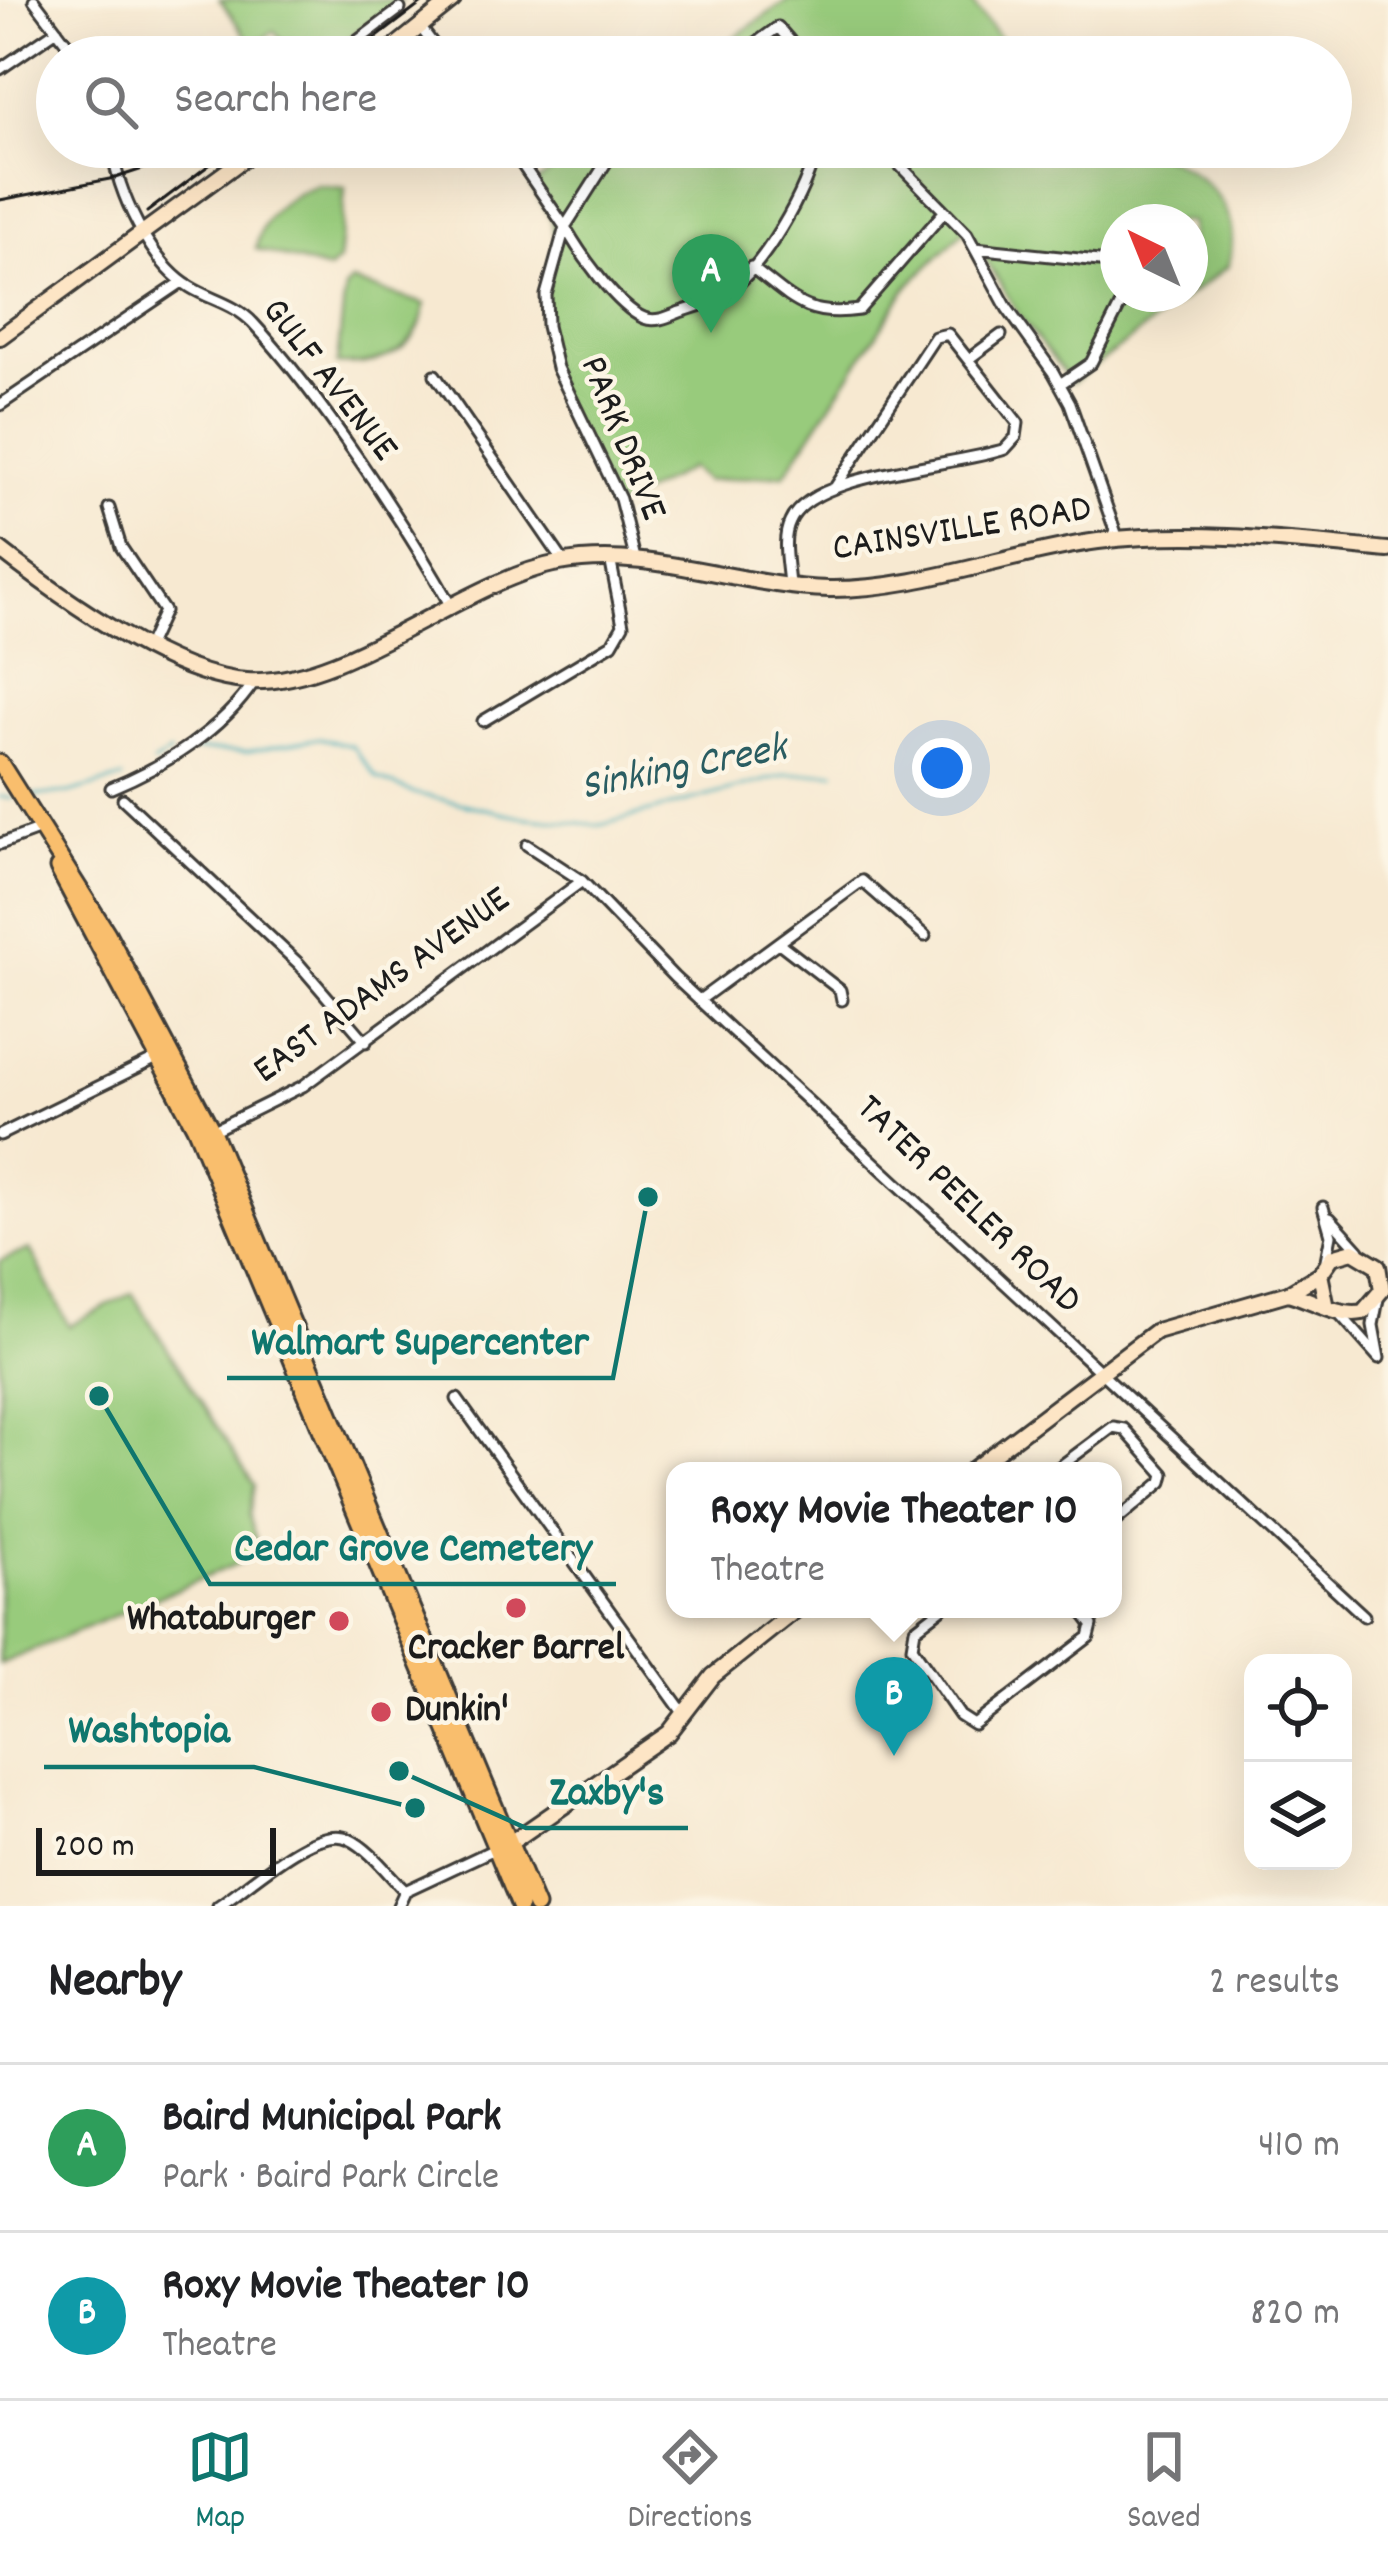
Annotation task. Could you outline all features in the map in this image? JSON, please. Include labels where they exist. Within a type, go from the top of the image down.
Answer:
[{"type":"main road","points":[[410,36],[453,0]]},
{"type":"main road","points":[[0,337],[147,235],[233,168]]},
{"type":"main road","name":"CAINSVILLE ROAD","points":[[0,550],[148,646],[220,677],[254,682],[328,663],[510,577],[564,562],[635,558],[789,586],[893,583],[1118,539],[1214,537],[1388,550]]},
{"type":"main road","points":[[0,763],[83,893],[212,1131],[503,1846],[520,1906]]},
{"type":"main road","points":[[166,1053],[503,1846],[536,1906]]},
{"type":"main road","points":[[984,1462],[1097,1371],[1156,1331],[1286,1294],[1342,1252],[1374,1257],[1381,1273],[1383,1291],[1363,1312],[1286,1294]]},
{"type":"main road","points":[[1323,1270],[1332,1307]]},
{"type":"main road","points":[[503,1846],[669,1733],[713,1676],[786,1618]]},
{"type":"street","points":[[34,0],[62,36]]},
{"type":"street","points":[[363,36],[400,9]]},
{"type":"street","points":[[421,28],[427,36]]},
{"type":"street","points":[[49,36],[58,30]]},
{"type":"street","points":[[0,69],[36,45]]},
{"type":"street","name":"GULF AVENUE","points":[[116,168],[121,195],[182,282],[253,323],[341,440],[452,608]]},
{"type":"street","points":[[525,168],[583,258],[645,319],[659,320],[720,298],[752,267],[806,188],[811,168]]},
{"type":"street","name":"PARK DRIVE","points":[[603,168],[566,227],[546,296],[547,326],[557,368],[620,499],[635,558]]},
{"type":"street","points":[[902,168],[974,248],[1060,384],[1118,539]]},
{"type":"street","points":[[752,267],[804,308],[823,316],[859,310],[944,212]]},
{"type":"street","points":[[974,248],[1100,257]]},
{"type":"street","points":[[0,406],[182,282]]},
{"type":"street","points":[[1060,384],[1091,363],[1117,312]]},
{"type":"street","points":[[789,586],[785,534],[791,517],[836,486],[1005,449],[1016,436],[1018,423],[948,334],[926,345],[836,486]]},
{"type":"street","points":[[970,358],[1001,335]]},
{"type":"street","points":[[434,375],[564,562]]},
{"type":"street","points":[[109,508],[121,547],[164,610],[148,646]]},
{"type":"street","points":[[483,721],[612,644],[622,625],[610,558]]},
{"type":"street","points":[[112,788],[143,775],[207,731],[240,704],[254,682]]},
{"type":"street","points":[[123,800],[299,964],[366,1042]]},
{"type":"street","points":[[0,844],[35,824]]},
{"type":"street","name":"TATER PEELER ROAD","points":[[526,845],[582,880],[701,999],[1161,1432],[1364,1616]]},
{"type":"street","name":"EAST ADAMS AVENUE","points":[[212,1131],[281,1101],[582,880]]},
{"type":"street","points":[[701,999],[862,881],[925,936]]},
{"type":"street","points":[[779,943],[840,990],[842,1000]]},
{"type":"street","points":[[0,1135],[166,1053]]},
{"type":"street","points":[[1323,1270],[1331,1235],[1325,1211],[1374,1257]]},
{"type":"street","points":[[1332,1307],[1379,1358],[1372,1325],[1383,1291]]},
{"type":"street","points":[[457,1399],[684,1714]]},
{"type":"street","points":[[1066,1462],[1113,1427],[1124,1429],[1161,1468],[1162,1482],[1122,1515]]},
{"type":"street","points":[[1144,1449],[1161,1432]]},
{"type":"street","points":[[929,1618],[915,1629],[912,1647],[960,1716],[974,1724],[1089,1637],[1092,1624],[1087,1618]]},
{"type":"street","points":[[218,1906],[312,1840],[332,1834],[353,1840],[405,1891]]},
{"type":"street","points":[[398,1906],[405,1891],[503,1846]]},
{"type":"green space","points":[[220,0],[402,0],[352,36],[278,36],[274,31],[267,36],[246,36]]},
{"type":"green space","points":[[788,0],[969,0],[998,36],[736,36]]},
{"type":"green space","points":[[554,168],[1185,168],[1223,206],[1232,244],[1228,266],[1208,281],[1208,204],[1100,204],[1100,312],[1167,312],[1072,383],[1020,317],[967,228],[908,286],[785,474],[706,481],[690,468],[614,509],[551,382],[541,314],[555,241],[551,218],[531,187]]},
{"type":"green space","points":[[318,185],[345,188],[338,262],[328,270],[256,249],[277,208]]},
{"type":"green space","points":[[352,282],[425,304],[415,333],[395,353],[368,363],[337,364],[345,288]]},
{"type":"green space","points":[[30,1249],[69,1326],[132,1293],[254,1485],[249,1516],[260,1554],[0,1664],[0,1261]]},
{"type":"waterway","name":"Sinking Creek","points":[[191,750],[245,752],[319,738],[352,746],[377,778],[413,793],[528,818],[601,825],[789,774],[835,772]]},
{"type":"waterway","name":"Sinking Creek","points":[[153,763],[170,753]]},
{"type":"waterway","name":"Sinking Creek","points":[[27,796],[69,793],[123,778]]},
{"type":"waterway","name":"Sinking Creek","points":[[0,797],[12,798]]},
{"type":"railway","points":[[379,36],[426,0]]},
{"type":"railway","points":[[0,200],[146,168]]},
{"type":"railway","points":[[147,212],[205,168]]},
{"type":"place","name":"Baird Municipal Park","points":[[711,333]]},
{"type":"place","name":"Walmart Supercenter","points":[[648,1197]]},
{"type":"place","name":"Cedar Grove Cemetery","points":[[99,1396]]},
{"type":"place","name":"Cracker Barrel","points":[[516,1608]]},
{"type":"place","name":"Whataburger","points":[[339,1621]]},
{"type":"place","name":"Dunkin'","points":[[381,1712]]},
{"type":"place","name":"Roxy Movie Theater 10","points":[[894,1756]]},
{"type":"place","name":"Zaxby's","points":[[399,1771]]},
{"type":"place","name":"Washtopia","points":[[415,1808]]}]
